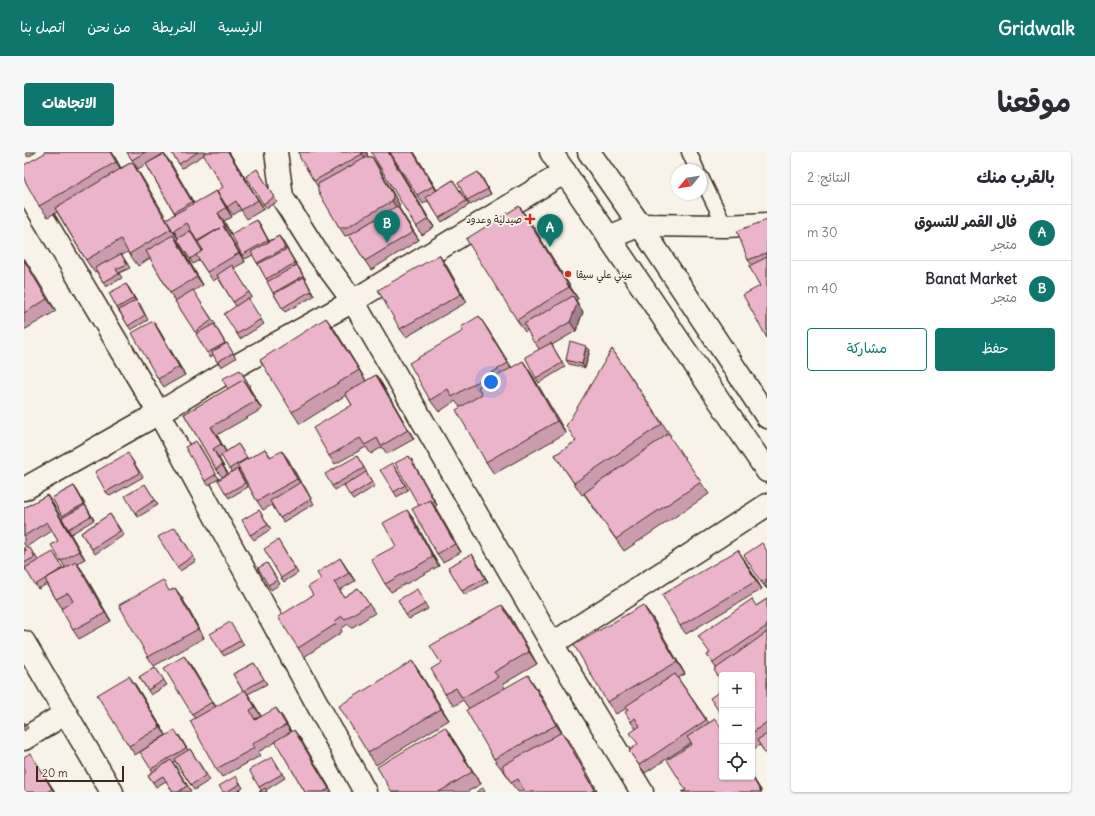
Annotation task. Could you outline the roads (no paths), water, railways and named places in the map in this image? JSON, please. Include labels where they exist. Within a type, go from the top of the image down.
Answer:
[{"type":"street","points":[[276,152],[282,197],[316,251],[353,301],[552,644],[642,792]]},
{"type":"street","points":[[551,152],[767,471]]},
{"type":"street","points":[[589,152],[640,225],[767,417]]},
{"type":"street","points":[[24,489],[159,413],[238,365],[353,301],[565,172]]},
{"type":"street","points":[[24,186],[159,413],[365,792]]},
{"type":"street","points":[[609,238],[640,225],[724,226],[767,224]]},
{"type":"street","points":[[552,644],[767,505]]},
{"type":"street","points":[[24,642],[112,792]]},
{"type":"street","points":[[24,739],[66,713]]},
{"type":"lane","points":[[689,152],[694,164]]},
{"type":"lane","points":[[707,190],[724,226]]},
{"type":"place","name":"صيدلية وعدود","points":[[530,219]]},
{"type":"place","name":"Banat Market","points":[[387,243]]},
{"type":"place","name":"فال القمر للتسوق","points":[[550,247]]},
{"type":"place","name":"عيني علي سيقا","points":[[568,274]]}]
